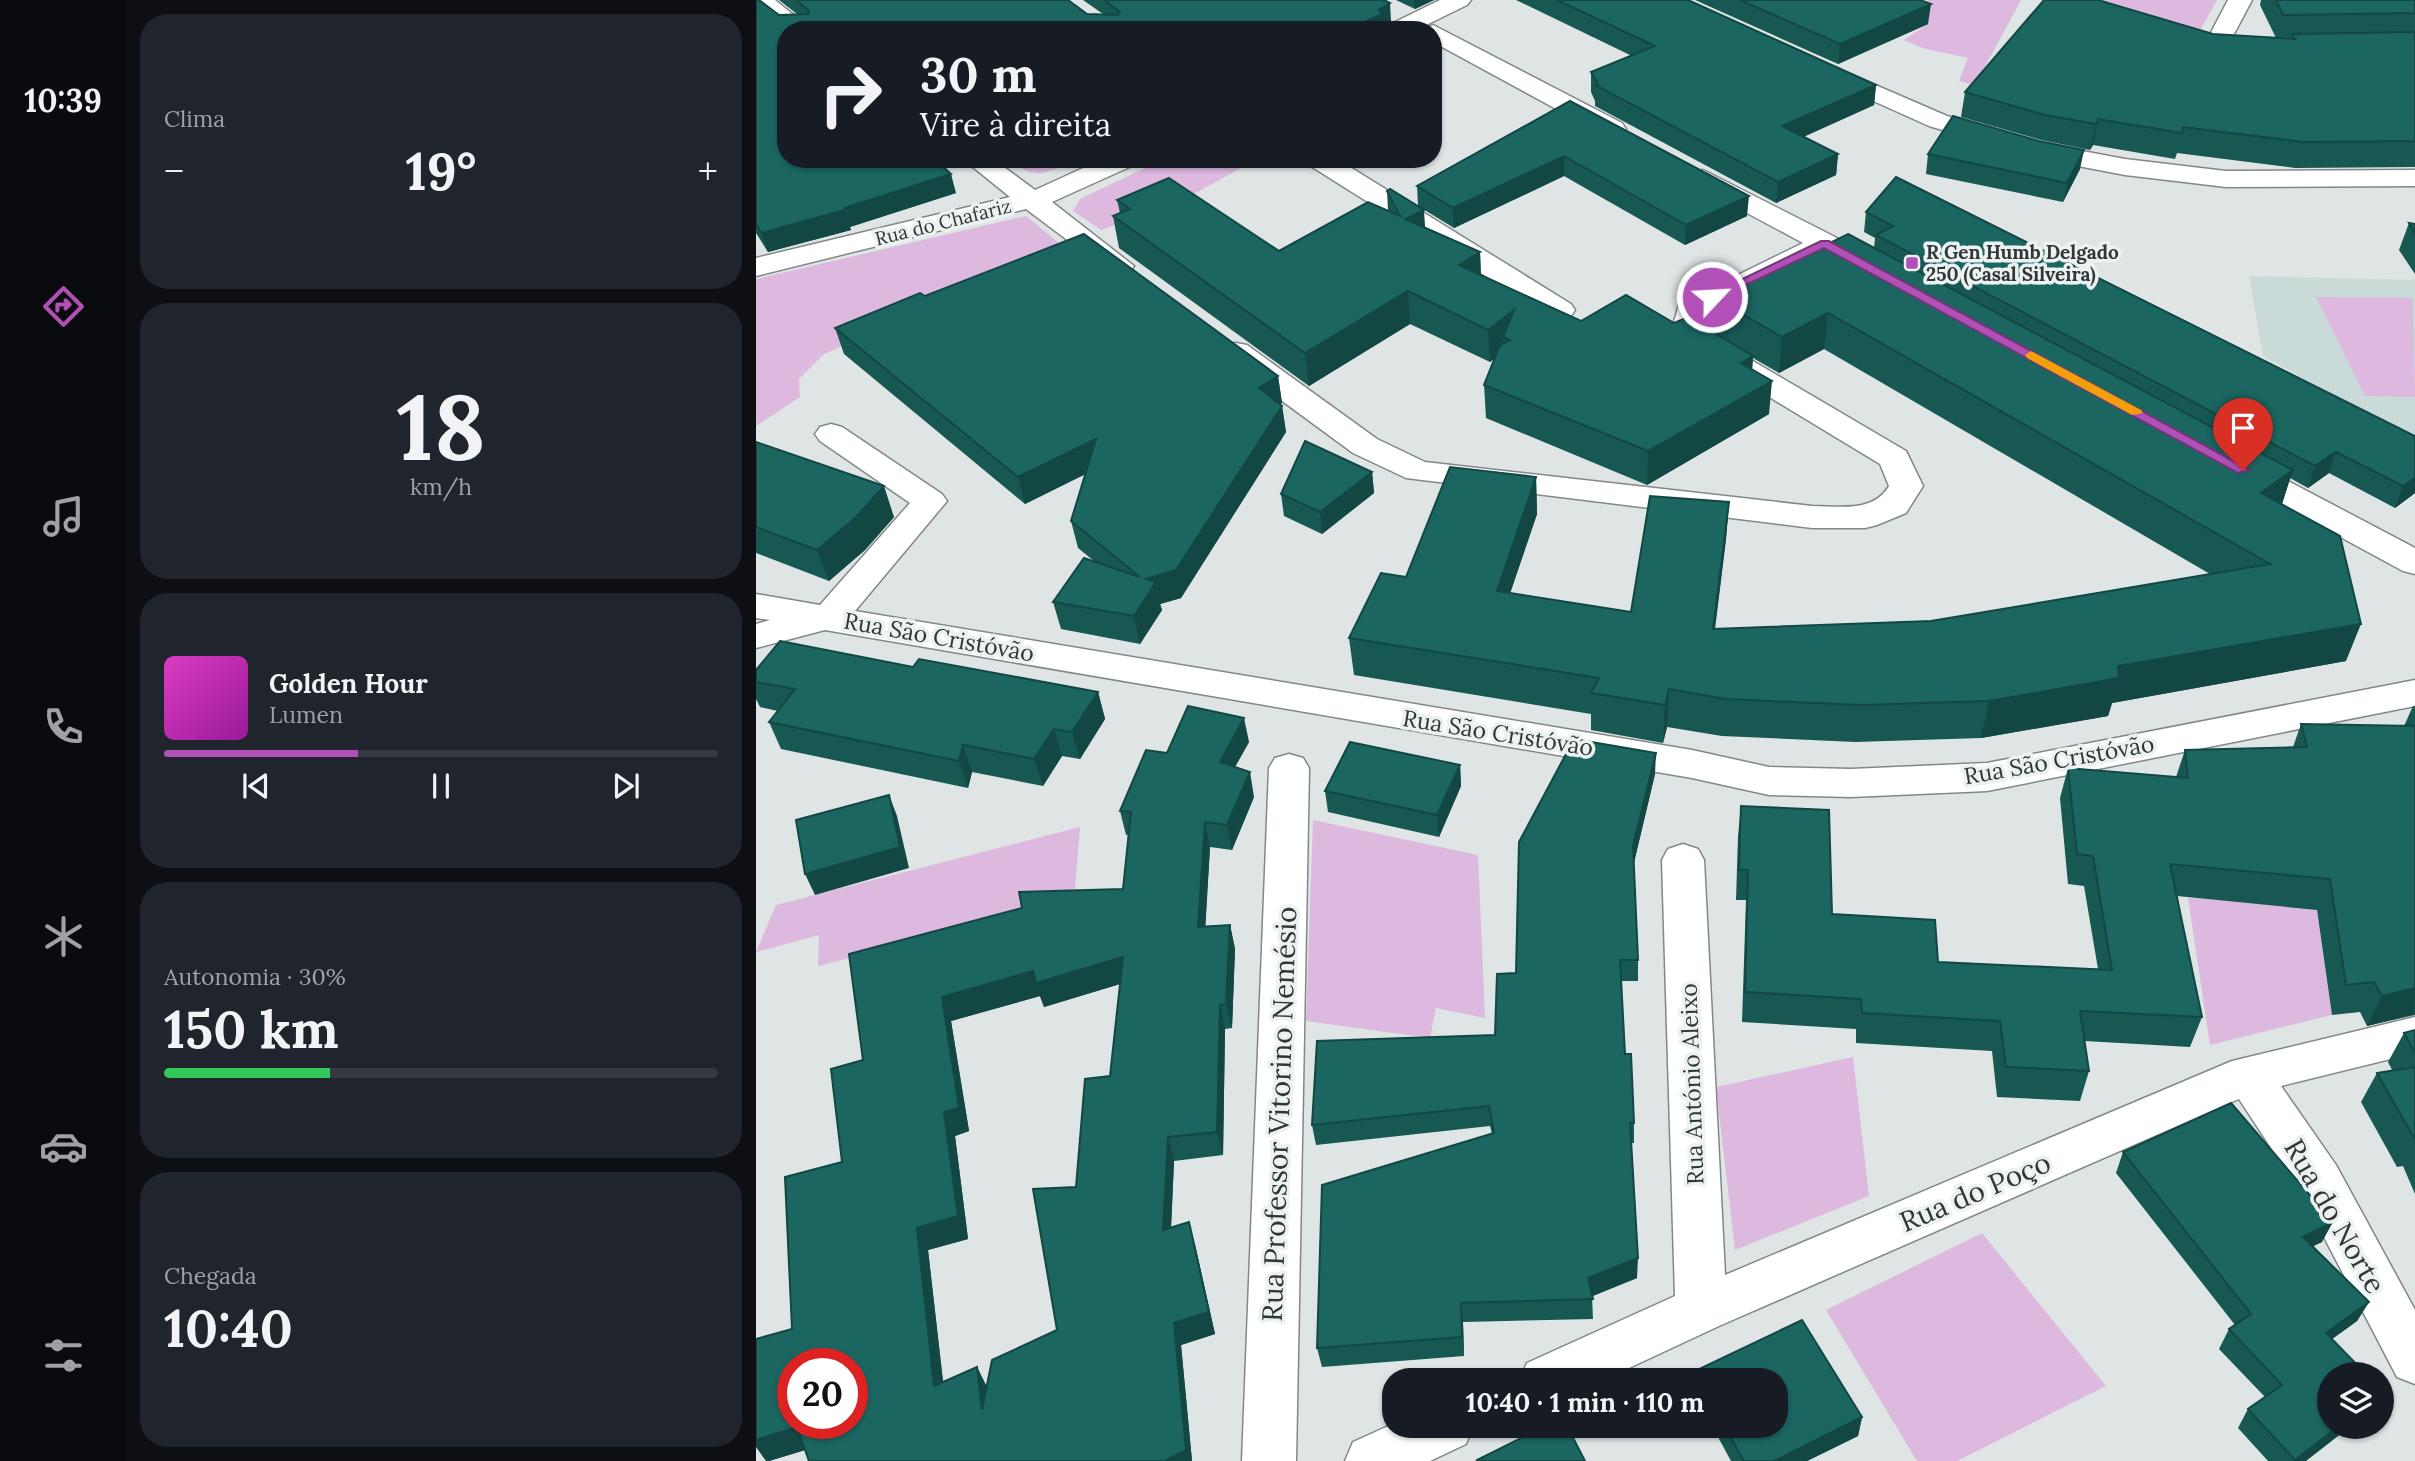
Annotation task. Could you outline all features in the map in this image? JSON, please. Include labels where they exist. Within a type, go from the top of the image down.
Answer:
[{"type":"street","points":[[760,0],[788,21]]},
{"type":"street","points":[[1421,21],[1459,0]]},
{"type":"street","points":[[2192,36],[2229,45],[2240,0]]},
{"type":"street","points":[[1442,40],[1641,144]]},
{"type":"street","points":[[1808,62],[1938,121],[2036,150],[2125,167],[2226,179],[2415,178]]},
{"type":"street","points":[[1678,164],[1861,263]]},
{"type":"street","points":[[988,168],[1142,282]]},
{"type":"street","name":"Rua do Chafariz","points":[[756,267],[1031,200],[1060,190],[1106,168]]},
{"type":"street","points":[[1332,168],[1560,310]]},
{"type":"street","points":[[1209,331],[1365,446],[1418,471],[1812,517],[1865,517],[1894,506],[1906,486],[1894,458],[1701,343],[1687,329],[1690,310],[1825,243]]},
{"type":"street","points":[[830,617],[930,501],[831,434]]},
{"type":"street","points":[[2218,457],[2415,563]]},
{"type":"street","name":"Rua São Cristóvão","points":[[756,606],[1287,698],[1692,764],[1769,781],[1851,783],[1987,777],[2415,693]]},
{"type":"street","name":"Rua São Cristóvão","points":[[756,636],[830,617]]},
{"type":"street","name":"Rua Professor Vitorino Nemésio","points":[[1269,1461],[1289,768]]},
{"type":"street","name":"Rua António Aleixo","points":[[1684,860],[1701,1309]]},
{"type":"street","name":"Rua do Poço","points":[[1573,1368],[1701,1309],[2248,1075],[2415,1035]]},
{"type":"street","name":"Rua do Norte","points":[[2248,1075],[2319,1180],[2415,1360]]},
{"type":"street","points":[[1372,1461],[1421,1438]]},
{"type":"shaded area","points":[[1927,0],[2021,0],[1975,85],[1959,81],[1968,58],[1922,48],[1904,40],[1928,24]]},
{"type":"shaded area","points":[[2085,0],[2217,0],[2201,29],[2186,28]]},
{"type":"shaded area","points":[[1022,168],[1056,168],[1041,173]]},
{"type":"shaded area","points":[[1145,168],[1241,168],[1185,199],[1101,230],[1073,211],[1080,199]]},
{"type":"shaded area","points":[[1026,216],[1065,248],[824,354],[799,379],[800,397],[756,426],[756,279]]},
{"type":"shaded area","points":[[2249,276],[2415,280],[2415,440],[2263,356]]},
{"type":"shaded area","points":[[2316,297],[2413,298],[2415,397],[2365,396]]},
{"type":"shaded area","points":[[1313,820],[1478,855],[1485,1018],[1436,1008],[1430,1038],[1306,1021]]},
{"type":"shaded area","points":[[1080,827],[1074,900],[818,966],[819,935],[756,952],[776,905]]},
{"type":"shaded area","points":[[2188,898],[2316,905],[2332,1015],[2210,1045]]},
{"type":"shaded area","points":[[1853,1057],[1869,1196],[1735,1250],[1716,1087]]},
{"type":"shaded area","points":[[1982,1233],[2106,1386],[1957,1461],[1917,1461],[1826,1310]]},
{"type":"building","points":[[756,0],[779,15],[809,14],[796,0],[1068,0],[1087,14],[1118,15],[1120,12],[1104,0],[1384,0],[1390,3],[1379,10],[1383,14],[1366,21],[777,21],[777,168],[945,168],[951,174],[844,208],[845,210],[761,233],[756,224]]},
{"type":"building","points":[[1557,0],[1688,0],[1876,85],[1782,126],[1838,154],[1778,182],[1595,85],[1598,84],[1591,72],[1655,46]]},
{"type":"building","points":[[1740,0],[1920,0],[1931,4],[1840,44]]},
{"type":"building","points":[[2044,0],[2098,0],[2213,34],[2295,39],[2292,34],[2415,32],[2415,141],[2303,142],[2183,127],[2182,133],[2098,119],[2096,124],[2045,115],[1965,92]]},
{"type":"building","points":[[2276,0],[2415,0],[2415,13],[2283,15]]},
{"type":"building","points":[[1570,101],[1749,196],[1686,225],[1564,156],[1453,208],[1417,186]]},
{"type":"building","points":[[1953,116],[2039,141],[2084,150],[2067,183],[1928,154]]},
{"type":"building","points":[[1896,177],[2415,436],[2415,478],[2403,486],[2336,452],[2315,466],[1876,235],[1893,226],[1866,212]]},
{"type":"building","points":[[1169,178],[1279,251],[1368,202],[1400,216],[1387,191],[1390,189],[1424,210],[1405,219],[1480,252],[1459,265],[1581,321],[1626,295],[1674,323],[1688,317],[1753,356],[1741,363],[1772,381],[1648,451],[1484,385],[1500,345],[1510,340],[1503,337],[1514,310],[1488,330],[1408,291],[1305,353],[1113,216],[1130,209],[1117,200]]},
{"type":"building","points":[[1084,234],[1278,376],[1259,388],[1282,406],[1176,570],[1146,579],[1156,582],[1134,616],[1053,602],[1084,558],[1140,577],[1071,521],[1096,439],[1018,477],[835,328],[920,293],[925,296]]},
{"type":"building","points":[[1848,234],[2293,470],[2261,493],[2340,536],[2361,624],[2118,666],[2119,678],[1989,701],[1860,705],[1725,699],[1669,689],[1665,705],[1591,693],[1599,678],[1349,638],[1381,573],[1406,577],[1450,467],[1536,477],[1497,591],[1631,612],[1650,496],[1729,502],[1713,629],[1931,621],[2270,564],[1828,313],[1782,337],[1716,299]]},
{"type":"building","points":[[1305,441],[1372,472],[1320,512],[1281,494]]},
{"type":"building","points":[[756,442],[884,486],[854,519],[817,550],[756,527]]},
{"type":"building","points":[[780,641],[913,667],[919,659],[1098,692],[1072,732],[1054,729],[1034,759],[963,745],[959,761],[769,722],[795,689],[756,682],[756,670]]},
{"type":"building","points":[[1188,706],[1244,718],[1220,762],[1250,772],[1227,825],[1205,822],[1198,927],[1230,925],[1226,1004],[1220,1005],[1217,1132],[1168,1137],[1163,1230],[1189,1222],[1209,1312],[1174,1323],[1186,1450],[1165,1461],[809,1461],[801,1439],[868,1439],[868,1348],[777,1348],[777,1433],[756,1440],[756,1339],[792,1329],[785,1177],[842,1162],[831,1069],[863,1060],[849,954],[1022,908],[1019,892],[1123,889],[1131,812],[1120,811],[1146,750],[1167,753]],"holes":[[[1123,957],[1110,1076],[1085,1079],[1076,1187],[1033,1189],[1057,1330],[992,1360],[982,1410],[977,1367],[934,1386],[917,1228],[958,1216],[944,1112],[959,1108],[942,997],[1033,971],[1036,983]]]},
{"type":"building","points":[[2301,724],[2415,726],[2415,988],[2382,996],[2374,982],[2346,985],[2330,879],[2170,864],[2202,1017],[2080,1011],[2089,1071],[2006,1067],[2000,1021],[1862,1013],[1861,999],[1745,992],[1748,870],[1739,870],[1741,806],[1829,810],[1832,914],[1935,920],[1938,962],[2112,970],[2093,856],[2077,854],[2068,768],[2188,778],[2185,750],[2307,747]]},
{"type":"building","points":[[1574,739],[1656,753],[1633,846],[1638,960],[1620,960],[1625,1054],[1631,1054],[1634,1123],[1630,1123],[1638,1258],[1588,1278],[1593,1299],[1461,1303],[1462,1337],[1317,1348],[1322,1185],[1494,1133],[1489,1106],[1312,1125],[1317,1041],[1495,1035],[1497,974],[1516,973],[1519,842]]},
{"type":"building","points":[[1350,742],[1460,765],[1437,815],[1325,791]]},
{"type":"building","points":[[889,795],[900,847],[805,874],[796,820]]},
{"type":"building","points":[[2415,1030],[2415,1053],[2404,1033]]},
{"type":"building","points":[[2415,1067],[2415,1138],[2414,1138],[2377,1073]]},
{"type":"building","points":[[2231,1103],[2333,1222],[2303,1237],[2369,1302],[2326,1333],[2354,1362],[2317,1362],[2317,1439],[2322,1439],[2295,1460],[2248,1409],[2282,1385],[2229,1329],[2251,1314],[2123,1152]]},
{"type":"building","points":[[1802,1320],[1862,1417],[1774,1461],[1744,1461],[1731,1438],[1788,1438],[1788,1368],[1701,1368]]},
{"type":"building","points":[[1521,1438],[1573,1438],[1585,1461],[1478,1461]]},
{"type":"slow traffic","points":[[2031,355],[2137,413]]},
{"type":"place","name":"R Gen Humb Delgado 250 (Casal Silveira)","points":[[1912,263]]},
{"type":"route","points":[[1712,297],[1825,243],[2243,470]]}]
